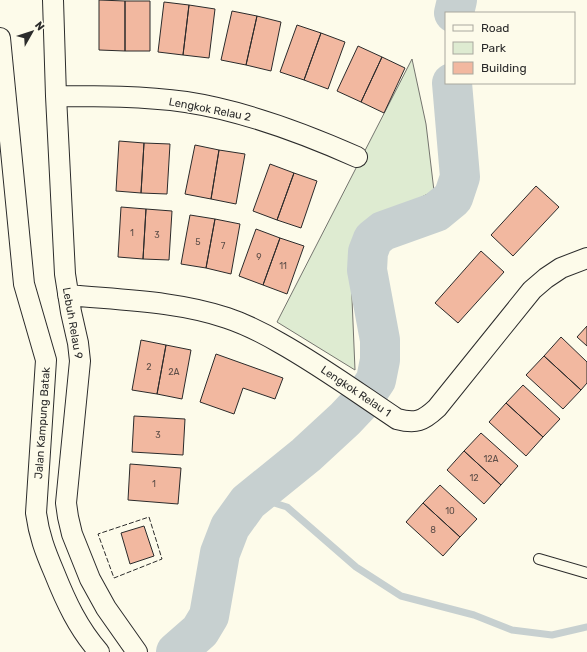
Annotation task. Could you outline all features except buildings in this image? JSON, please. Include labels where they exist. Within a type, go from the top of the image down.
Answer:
[{"type":"street","name":"Lebuh Relau 9","points":[[53,0],[56,96],[65,274],[80,361],[66,504],[72,534],[90,579],[106,608],[136,652]]},
{"type":"street","name":"Jalan Kampung Batak","points":[[0,38],[4,112],[24,284],[46,360],[36,512],[38,525],[41,540],[67,604],[75,619],[99,652]]},
{"type":"street","name":"Lengkok Relau 2","points":[[56,96],[120,96],[187,103],[252,117],[326,143],[357,157]]},
{"type":"street","name":"Lengkok Relau 1","points":[[68,295],[171,305],[228,318],[264,334],[296,352],[352,387],[397,419],[419,421],[436,408],[532,290],[561,268],[587,258]]},
{"type":"lane","points":[[540,559],[587,573]]},
{"type":"green space","points":[[412,59],[426,124],[434,191],[372,221],[356,233],[350,251],[355,370],[277,322]]},
{"type":"waterway","points":[[454,12],[457,0]]},
{"type":"waterway","points":[[176,652],[200,631],[209,616],[220,553],[230,527],[248,502],[306,455],[345,419],[362,401],[376,380],[380,360],[380,340],[367,270],[368,252],[373,239],[383,231],[436,212],[453,198],[460,177],[452,84]]},
{"type":"waterway","points":[[248,502],[271,502],[287,507],[356,567],[401,596],[474,615],[512,630],[552,635],[587,627]]},
{"type":"fence","points":[[149,517],[162,559],[114,578],[98,534],[149,517]]}]
